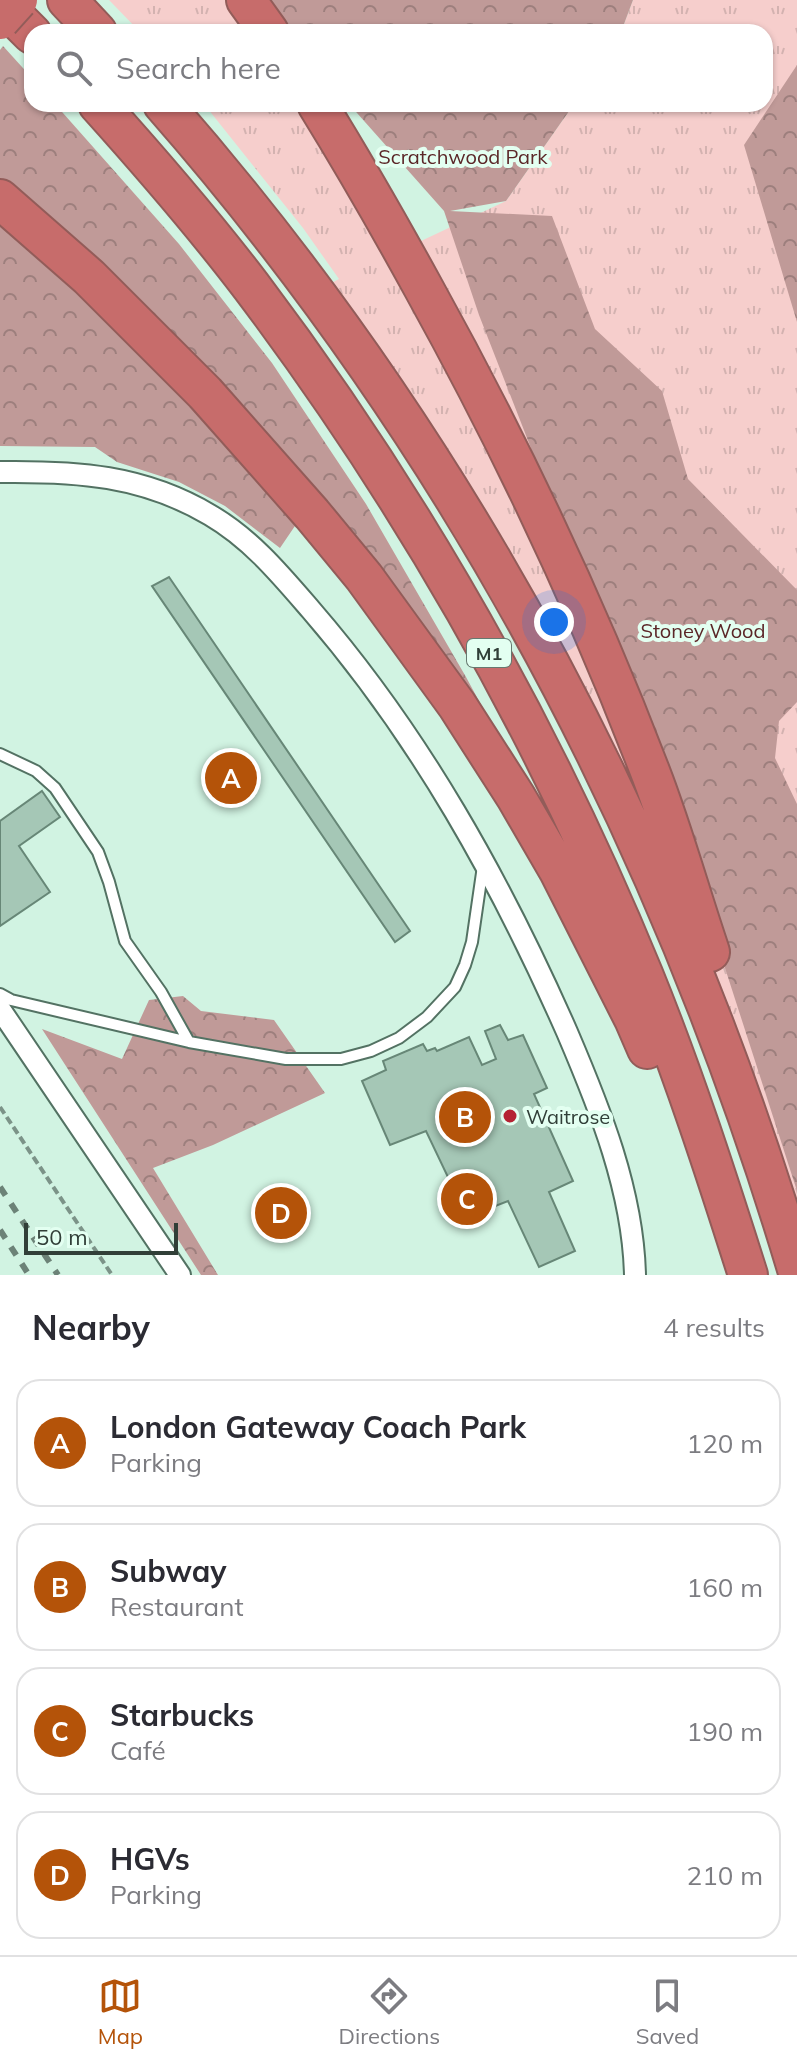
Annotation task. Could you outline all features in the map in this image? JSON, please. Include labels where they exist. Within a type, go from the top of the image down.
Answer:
[{"type":"highway","points":[[0,20],[18,0]]},
{"type":"highway","points":[[67,0],[90,24]]},
{"type":"highway","points":[[246,0],[263,24]]},
{"type":"highway","points":[[0,2],[24,26]]},
{"type":"highway","name":"M1","points":[[105,112],[201,224],[297,349],[388,481],[470,617],[579,829],[643,974],[698,1124],[748,1275]]},
{"type":"highway","name":"M1","points":[[170,112],[288,256],[336,321],[428,455],[512,593],[623,809],[688,956],[739,1093],[797,1269]]},
{"type":"highway","points":[[322,112],[455,345],[531,493],[594,633],[652,776],[735,1027],[759,1102],[797,1250]]},
{"type":"highway","points":[[0,199],[89,277],[205,393],[364,577],[457,705],[559,871],[634,1019],[740,1275]]},
{"type":"street","points":[[0,472],[57,471],[102,476],[139,484],[210,515],[244,538],[270,563],[344,648],[422,756],[484,860],[542,974],[587,1080],[624,1191],[634,1245],[635,1275]]},
{"type":"street","points":[[0,1009],[180,1275]]},
{"type":"lane","points":[[0,754],[36,771],[55,788],[98,852],[125,941],[161,992],[189,1042]]},
{"type":"lane","points":[[0,994],[11,1000],[189,1042],[286,1059],[341,1059],[371,1051],[399,1038],[427,1017],[455,987],[472,942],[484,860]]},
{"type":"path","points":[[0,1107],[112,1275]]},
{"type":"green space","points":[[109,0],[231,0],[247,24],[132,24]]},
{"type":"green space","points":[[264,0],[633,0],[624,24],[281,24]]},
{"type":"green space","points":[[633,0],[797,0],[797,1275],[680,925],[465,521],[306,296],[339,279],[303,228],[210,112],[303,112],[387,257],[506,201],[568,112],[773,112],[773,24],[624,24]]},
{"type":"green space","points":[[3,46],[24,69],[24,112],[62,112],[179,244],[272,363],[366,504],[518,773],[451,687],[0,181],[0,50]]},
{"type":"green space","points":[[797,65],[797,322],[744,145],[766,112],[773,112],[773,101]]},
{"type":"green space","name":"Stoney Wood","points":[[356,112],[568,112],[506,201],[450,211],[552,216],[595,329],[662,391],[688,479],[797,590],[797,702],[779,721],[775,758],[797,804],[797,1191],[715,937],[639,725],[479,315],[444,211]]},
{"type":"green space","points":[[0,215],[195,408],[299,520],[280,548],[225,506],[179,482],[117,462],[95,447],[0,446]]},
{"type":"green space","points":[[183,996],[201,1011],[274,1020],[325,1093],[213,1145],[153,1168],[218,1275],[201,1275],[42,1029],[122,1059],[149,1000]]},
{"type":"building","points":[[169,577],[410,931],[395,942],[152,586]]},
{"type":"building","points":[[42,791],[60,817],[19,846],[50,892],[0,926],[0,821]]},
{"type":"building","points":[[500,1025],[508,1040],[523,1035],[547,1088],[534,1094],[573,1181],[549,1192],[575,1251],[539,1267],[508,1201],[467,1217],[426,1131],[390,1145],[362,1081],[386,1070],[383,1061],[423,1044],[427,1051],[435,1048],[437,1051],[469,1037],[482,1065],[496,1059],[485,1031]]},
{"type":"railway","points":[[0,1187],[58,1275]]},
{"type":"railway","points":[[0,1230],[29,1275]]},
{"type":"place","name":"London Gateway Coach Park","points":[[231,778]]},
{"type":"place","name":"Waitrose","points":[[510,1116]]},
{"type":"place","name":"Subway","points":[[465,1117]]},
{"type":"place","name":"Starbucks","points":[[467,1199]]},
{"type":"place","name":"HGVs","points":[[281,1213]]},
{"type":"park label","name":"Scratchwood Park","points":[[463,156]]}]
